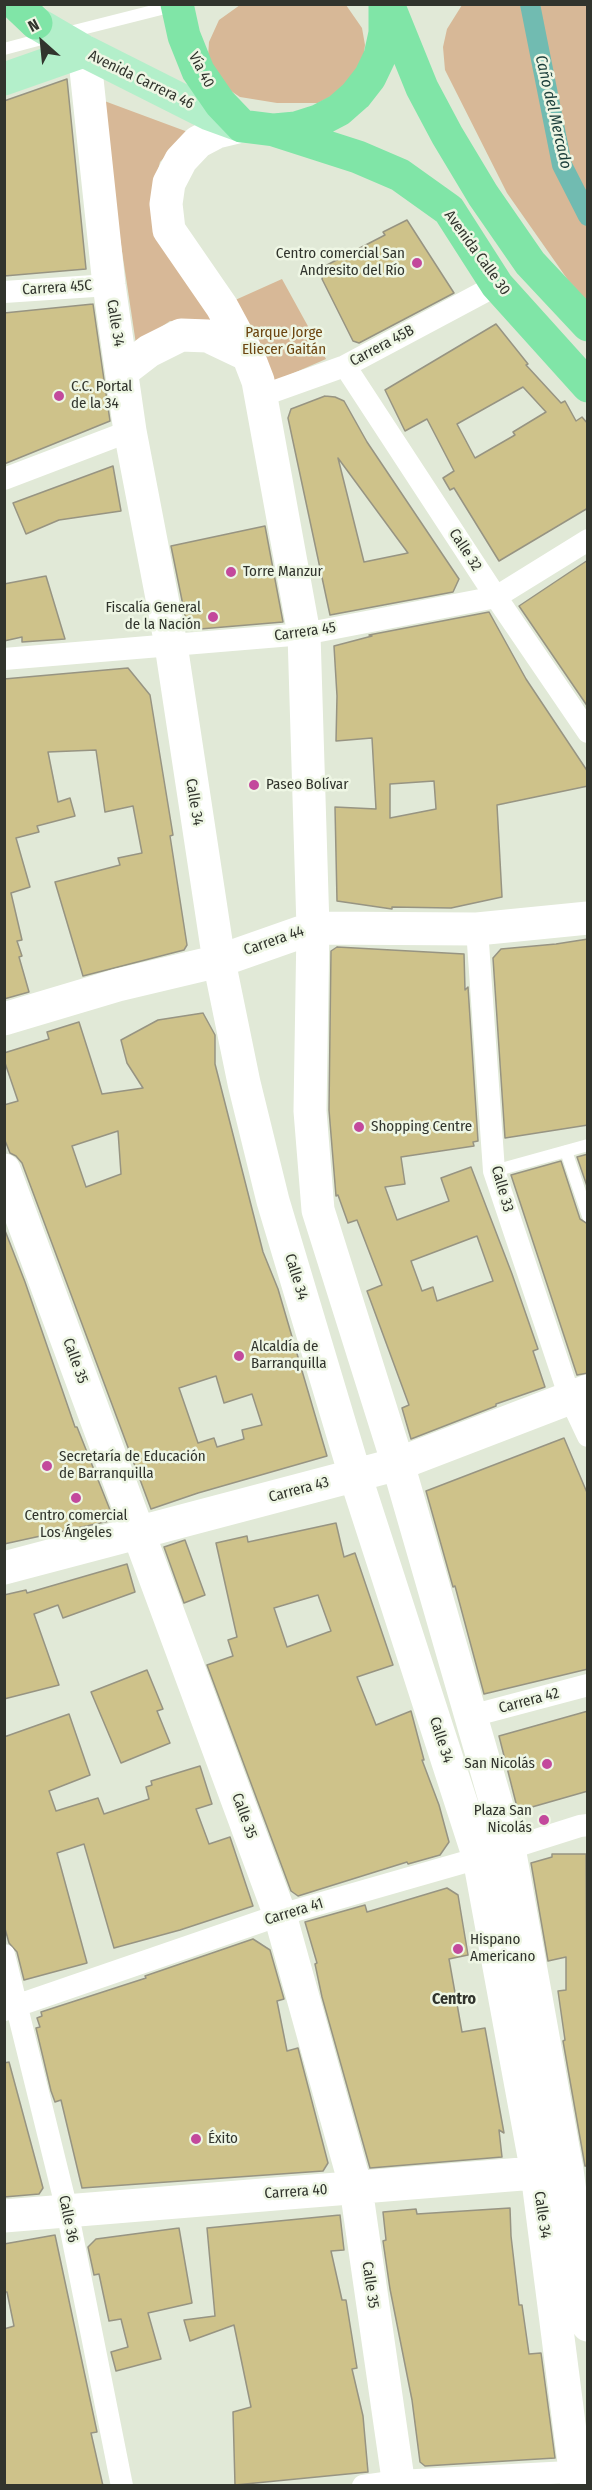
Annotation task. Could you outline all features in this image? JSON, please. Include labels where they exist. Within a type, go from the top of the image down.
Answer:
[{"type":"highway","points":[[258,128],[296,128],[318,121],[339,110],[356,95],[370,76],[380,56],[385,33],[386,4]]},
{"type":"highway","points":[[386,4],[422,88],[483,195],[530,263],[588,325]]},
{"type":"highway","name":"Vía 40","points":[[177,5],[184,36],[198,70],[220,103],[258,128]]},
{"type":"highway","name":"Avenida Calle 30","points":[[258,128],[358,157],[400,175],[425,191],[449,210],[497,285],[588,386]]},
{"type":"main road","name":"Avenida Carrera 46","points":[[4,79],[59,31],[209,114],[258,128]]},
{"type":"street","name":"Calle 34","points":[[59,31],[109,285],[130,431],[171,645],[219,961],[244,1083],[273,1202],[355,1475],[494,1853]]},
{"type":"street","name":"Calle 34","points":[[258,128],[216,132],[198,142],[181,160],[169,183],[166,204],[169,230],[222,307],[248,355],[261,396],[304,634],[313,928],[310,1111],[318,1210],[398,1464],[471,1716],[494,1853],[564,2171],[588,2325]]},
{"type":"street","name":"Carrera 45C","points":[[4,292],[109,285]]},
{"type":"street","name":"Carrera 45B","points":[[261,396],[345,366],[497,285]]},
{"type":"street","points":[[123,370],[149,351],[181,335],[208,336],[248,355]]},
{"type":"street","name":"Calle 32","points":[[345,366],[496,597],[588,732]]},
{"type":"street","points":[[4,479],[130,431]]},
{"type":"street","name":"Carrera 45","points":[[4,659],[304,634],[496,597],[588,540]]},
{"type":"street","name":"Carrera 44","points":[[4,1018],[118,985],[219,961],[313,928],[477,929],[588,918]]},
{"type":"street","name":"Calle 33","points":[[477,929],[494,1171],[579,1394],[588,1436]]},
{"type":"street","name":"Calle 35","points":[[4,1170],[280,1915],[356,2188],[399,2483]]},
{"type":"street","name":"Carrera 43","points":[[4,1568],[398,1464],[579,1394]]},
{"type":"street","name":"Carrera 42","points":[[471,1716],[588,1685]]},
{"type":"street","name":"Carrera 41","points":[[11,2008],[280,1915],[588,1825]]},
{"type":"street","name":"Calle 36","points":[[4,1955],[11,2008],[67,2210],[122,2486]]},
{"type":"street","name":"Calle 34","points":[[564,2171],[580,2476]]},
{"type":"street","name":"Carrera 40","points":[[4,2216],[564,2171]]},
{"type":"street","points":[[363,2486],[580,2476]]},
{"type":"lane","points":[[4,49],[59,31],[177,5]]},
{"type":"lane","points":[[4,69],[59,31]]},
{"type":"lane","points":[[494,1171],[588,1145]]},
{"type":"lane","points":[[566,1151],[583,1188],[588,1216]]},
{"type":"green space","points":[[240,5],[346,5],[362,28],[365,45],[363,61],[350,86],[318,103],[277,103],[240,97],[222,85],[208,57],[209,42],[219,20]]},
{"type":"green space","points":[[462,5],[587,5],[587,301],[568,280],[507,193],[445,70],[443,47],[447,29]]},
{"type":"green space","points":[[99,99],[196,135],[180,141],[160,162],[152,196],[215,323],[170,321],[136,344]]},
{"type":"green space","name":"Parque Jorge Eliecer Gaitán","points":[[282,279],[326,359],[273,382],[233,301]]},
{"type":"building","points":[[67,79],[86,269],[4,276],[4,101]]},
{"type":"building","points":[[407,220],[454,293],[359,343],[353,341],[322,279],[325,266],[385,235],[383,232]]},
{"type":"building","name":"C.C. Portal de la 34","points":[[93,304],[110,421],[4,464],[4,313]]},
{"type":"building","points":[[496,324],[528,364],[526,365],[561,403],[565,401],[576,421],[582,417],[588,424],[588,508],[499,561],[454,488],[450,490],[443,478],[454,471],[427,419],[405,431],[385,390]],"holes":[[[523,387],[546,412],[513,432],[515,435],[475,458],[457,424]]]},
{"type":"building","points":[[325,396],[344,401],[367,442],[459,579],[453,592],[330,615],[288,418],[291,409]],"holes":[[[338,458],[408,553],[364,562]]]},
{"type":"building","points":[[113,466],[121,511],[59,520],[26,534],[13,503]]},
{"type":"building","name":"Torre Manzur","points":[[265,526],[283,622],[188,630],[171,546]]},
{"type":"building","points":[[588,560],[588,707],[519,606]]},
{"type":"building","points":[[46,576],[65,639],[22,642],[22,637],[4,641],[4,584]]},
{"type":"building","points":[[489,612],[526,679],[588,772],[588,786],[497,805],[502,897],[451,908],[392,907],[392,909],[337,901],[335,807],[376,809],[372,738],[336,741],[337,696],[334,646],[372,636],[369,635]],"holes":[[[434,781],[436,809],[390,818],[390,784]]]},
{"type":"building","points":[[128,668],[150,695],[173,835],[170,836],[187,945],[184,950],[83,976],[55,882],[120,865],[118,858],[142,853],[133,806],[105,812],[96,750],[48,752],[58,802],[70,798],[75,816],[37,826],[39,832],[16,838],[30,887],[11,893],[22,940],[17,941],[22,956],[19,957],[29,992],[4,999],[4,679]]},
{"type":"building","points":[[588,939],[588,1125],[505,1138],[493,958],[501,949]]},
{"type":"building","points":[[337,947],[464,954],[478,1141],[473,1142],[474,1146],[401,1157],[405,1184],[385,1187],[397,1220],[449,1201],[441,1178],[471,1167],[538,1349],[533,1351],[545,1387],[496,1404],[496,1406],[411,1439],[402,1408],[409,1405],[367,1291],[382,1285],[357,1220],[348,1223],[338,1195],[336,1196],[329,1110],[331,951]],"holes":[[[477,1236],[493,1281],[437,1301],[433,1287],[422,1291],[411,1261]]]},
{"type":"building","points":[[203,1013],[215,1035],[215,1064],[263,1252],[278,1289],[327,1456],[151,1509],[22,1163],[10,1153],[4,1138],[4,1105],[18,1101],[4,1060],[4,1053],[49,1039],[47,1032],[79,1022],[102,1094],[143,1088],[127,1063],[121,1040],[158,1020]],"holes":[[[118,1131],[121,1174],[86,1187],[72,1146]],[[216,1376],[224,1403],[252,1394],[262,1425],[242,1430],[244,1439],[217,1447],[214,1438],[198,1443],[179,1388]]]},
{"type":"building","points":[[588,1154],[588,1189],[577,1157]]},
{"type":"building","points":[[561,1161],[580,1219],[588,1224],[588,1373],[577,1375],[511,1175]]},
{"type":"building","points":[[4,1228],[75,1427],[77,1427],[114,1520],[4,1544]]},
{"type":"building","points":[[564,1438],[588,1495],[588,1669],[484,1694],[426,1491]]},
{"type":"building","points":[[336,1523],[344,1557],[355,1553],[393,1665],[357,1677],[376,1725],[411,1711],[424,1760],[422,1760],[439,1805],[449,1842],[440,1855],[408,1864],[407,1862],[298,1896],[291,1891],[207,1665],[233,1656],[228,1640],[237,1637],[216,1543],[247,1536],[248,1542]],"holes":[[[318,1595],[331,1631],[287,1647],[274,1608]]]},
{"type":"building","points":[[185,1540],[205,1595],[184,1603],[164,1547]]},
{"type":"building","points":[[127,1564],[135,1592],[63,1618],[58,1605],[34,1614],[59,1685],[4,1699],[4,1595],[26,1590],[27,1593]]},
{"type":"building","points":[[147,1670],[163,1709],[157,1711],[170,1743],[121,1763],[91,1692]]},
{"type":"building","name":"San Nicolás","points":[[588,1711],[588,1791],[518,1811],[499,1736]]},
{"type":"building","points":[[69,1714],[90,1775],[49,1791],[56,1811],[98,1798],[104,1814],[149,1799],[146,1787],[152,1785],[151,1781],[200,1766],[212,1804],[196,1809],[209,1844],[230,1837],[253,1906],[180,1930],[114,1948],[84,1844],[57,1853],[87,1963],[24,1980],[17,1952],[9,1943],[4,1925],[4,1737]]},
{"type":"building","points":[[552,1854],[586,1854],[588,2166],[585,2166],[563,2041],[565,2040],[558,1991],[566,1990],[566,1957],[548,1961],[531,1863],[552,1857]]},
{"type":"building","points":[[447,1888],[458,1895],[468,1955],[449,1959],[462,2032],[485,2028],[504,2133],[499,2130],[502,2157],[370,2168],[322,1997],[315,1964],[317,1963],[305,1922],[365,1905],[367,1912]]},
{"type":"building","points":[[253,1939],[270,1950],[284,1999],[277,2001],[287,2051],[298,2048],[328,2163],[323,2171],[82,2188],[61,2100],[55,2102],[51,2091],[36,2028],[40,2027],[37,2018],[42,2016],[41,2012],[146,1978],[145,1976]]},
{"type":"building","points":[[9,2062],[43,2188],[39,2194],[4,2197],[4,2063]]},
{"type":"building","points":[[510,2208],[519,2305],[522,2305],[529,2354],[541,2353],[555,2458],[425,2466],[420,2462],[412,2400],[390,2289],[383,2241],[386,2240],[383,2212],[416,2209],[417,2214]]},
{"type":"building","points":[[340,2215],[344,2250],[331,2251],[342,2300],[346,2300],[357,2368],[352,2369],[363,2416],[368,2472],[235,2485],[233,2412],[251,2407],[234,2325],[190,2341],[184,2320],[215,2316],[207,2228]]},
{"type":"building","points":[[179,2228],[192,2303],[148,2313],[161,2359],[116,2371],[111,2352],[128,2347],[121,2319],[109,2321],[99,2274],[94,2275],[88,2247],[96,2239]]},
{"type":"building","points":[[55,2235],[97,2432],[91,2433],[103,2486],[4,2486],[4,2329],[14,2326],[7,2292],[4,2292],[4,2244]]},
{"type":"waterway","name":"Caño del Mercado","points":[[530,4],[562,165],[588,216]]},
{"type":"place","name":"Centro comercial San Andresito del Río","points":[[417,263]]},
{"type":"place","name":"C.C. Portal de la 34","points":[[59,396]]},
{"type":"place","name":"Torre Manzur","points":[[231,572]]},
{"type":"place","name":"Fiscalía General de la Nación","points":[[213,617]]},
{"type":"place","name":"Paseo Bolívar","points":[[254,785]]},
{"type":"place","name":"Shopping Centre","points":[[359,1127]]},
{"type":"place","name":"Alcaldía de Barranquilla","points":[[239,1356]]},
{"type":"place","name":"Secretaría de Educación de Barranquilla","points":[[47,1466]]},
{"type":"place","name":"Centro comercial Los Ángeles","points":[[76,1498]]},
{"type":"place","name":"San Nicolás","points":[[547,1764]]},
{"type":"place","name":"Plaza San Nicolás","points":[[544,1820]]},
{"type":"place","name":"Hispano Americano","points":[[458,1949]]},
{"type":"place","name":"Éxito","points":[[196,2139]]},
{"type":"district","name":"Centro","points":[[454,2000]]}]
